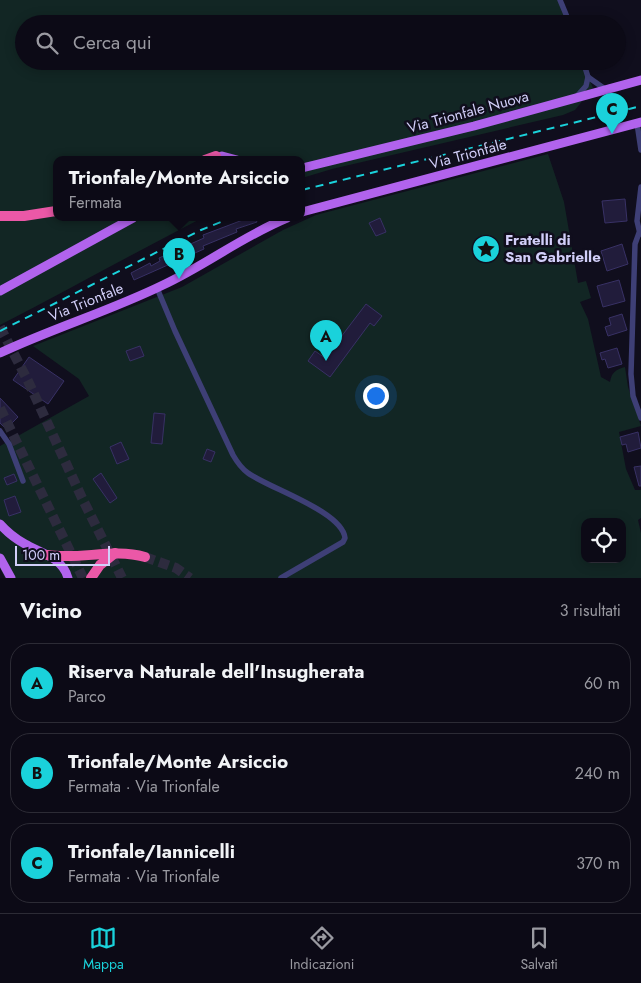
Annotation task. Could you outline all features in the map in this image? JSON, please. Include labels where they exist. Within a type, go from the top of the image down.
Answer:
[{"type":"highway","points":[[0,216],[24,216],[53,211]]},
{"type":"highway","points":[[91,578],[100,565],[116,553]]},
{"type":"highway","points":[[47,555],[77,557],[116,553],[145,557]]},
{"type":"main road","name":"Via Trionfale Nuova","points":[[305,167],[474,126],[641,80]]},
{"type":"main road","name":"Via Trionfale","points":[[305,211],[639,122]]},
{"type":"main road","points":[[0,292],[129,221]]},
{"type":"main road","name":"Via Trionfale","points":[[0,353],[157,288],[246,237],[281,221]]},
{"type":"main road","points":[[0,524],[22,543],[47,555],[62,566],[68,578]]},
{"type":"main road","points":[[0,558],[11,578]]},
{"type":"street","points":[[560,0],[566,15]]},
{"type":"street","points":[[576,97],[586,86],[588,77],[586,70]]},
{"type":"street","points":[[588,77],[604,89]]},
{"type":"street","points":[[639,122],[641,150]]},
{"type":"street","points":[[641,187],[637,219],[640,234],[636,244],[631,374],[633,396],[641,418]]},
{"type":"street","points":[[157,288],[178,339],[238,464],[251,476],[310,506],[338,524],[344,533],[345,538],[343,542],[281,578]]},
{"type":"street","points":[[0,431],[11,448],[23,481]]},
{"type":"green space","points":[[0,0],[558,0],[565,15],[15,15],[15,70],[586,70],[593,88],[575,110],[563,115],[332,169],[305,177],[305,156],[53,156],[53,221],[196,221],[0,325]]},
{"type":"green space","points":[[548,154],[564,202],[578,283],[586,281],[591,298],[580,302],[588,319],[601,377],[610,382],[614,372],[625,367],[628,387],[641,426],[619,432],[626,469],[635,490],[641,490],[641,518],[638,520],[641,533],[641,578],[5,578],[0,568],[0,446],[89,396],[79,379],[33,346],[182,287],[283,230],[316,215]]},
{"type":"building","points":[[625,199],[627,221],[605,223],[602,201]]},
{"type":"building","points":[[380,218],[386,232],[376,236],[369,223]]},
{"type":"building","points":[[240,221],[257,222],[236,229],[237,232],[203,246],[204,249],[134,280],[131,273],[150,263],[151,266],[160,261],[159,258],[204,238],[203,235]]},
{"type":"building","points":[[622,244],[628,264],[607,271],[601,251]]},
{"type":"building","points":[[619,280],[625,301],[603,307],[597,286]]},
{"type":"building","points":[[366,304],[382,316],[374,326],[370,323],[330,377],[308,361],[315,351],[325,358]]},
{"type":"building","points":[[622,314],[627,330],[608,336],[605,327],[611,325],[609,318]]},
{"type":"building","points":[[140,346],[144,356],[130,361],[126,351]]},
{"type":"building","points":[[617,348],[622,364],[608,368],[605,359],[602,360],[600,353]]},
{"type":"building","points":[[29,357],[64,381],[48,404],[13,380]]},
{"type":"building","points":[[0,398],[18,417],[6,429],[0,423]]},
{"type":"building","points":[[154,413],[165,414],[162,444],[151,443]]},
{"type":"building","points":[[638,432],[641,448],[628,452],[626,444],[622,445],[620,437]]},
{"type":"building","points":[[121,442],[129,459],[117,464],[110,447]]},
{"type":"building","points":[[207,449],[215,452],[211,462],[203,459]]},
{"type":"building","points":[[641,466],[641,486],[639,486],[634,467]]},
{"type":"building","points":[[101,473],[117,498],[110,503],[93,479]]},
{"type":"building","points":[[14,474],[17,481],[7,485],[4,478]]},
{"type":"building","points":[[15,496],[21,512],[9,516],[4,500]]},
{"type":"tunnel","points":[[0,327],[28,381],[82,498],[122,578]]},
{"type":"tunnel","points":[[0,408],[83,578]]},
{"type":"tunnel","points":[[145,557],[176,568],[190,578]]},
{"type":"railway","points":[[305,189],[641,106]]},
{"type":"railway","points":[[0,331],[201,230],[224,221]]},
{"type":"place","name":"Trionfale/Iannicelli","points":[[612,134]]},
{"type":"place","name":"Fratelli di San Gabrielle","points":[[486,249]]},
{"type":"place","name":"Trionfale/Monte Arsiccio","points":[[179,279]]},
{"type":"place","name":"Riserva Naturale dell'Insugherata","points":[[326,361]]}]
